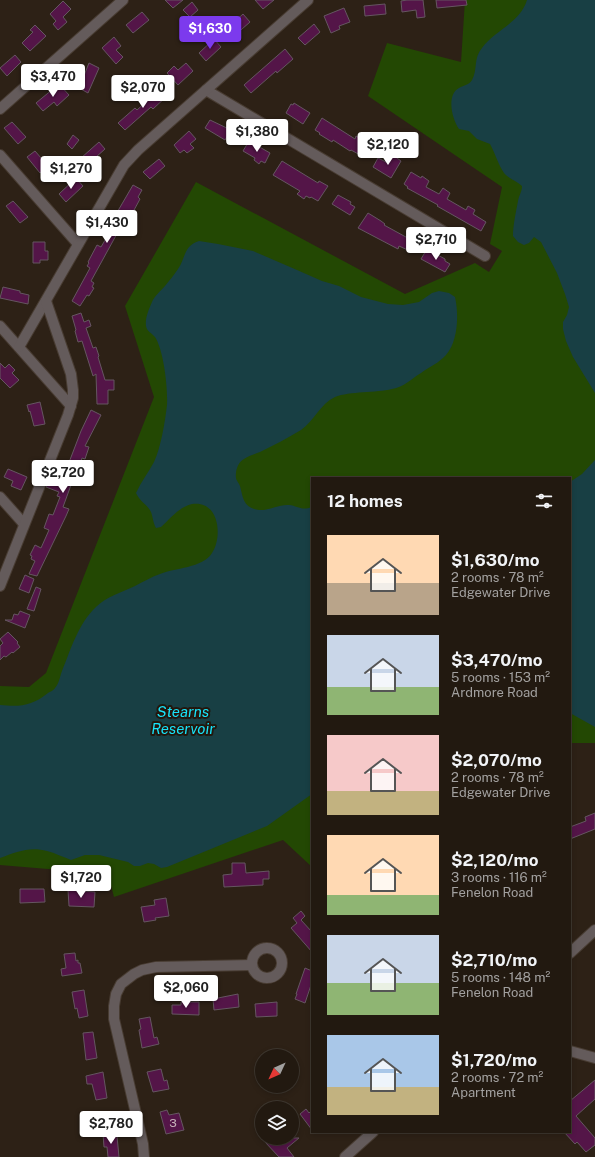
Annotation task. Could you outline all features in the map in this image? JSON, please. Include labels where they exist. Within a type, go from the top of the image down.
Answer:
[{"type":"street","points":[[0,109],[123,0]]},
{"type":"street","points":[[19,347],[124,165],[138,150],[308,0]]},
{"type":"street","points":[[206,90],[484,256]]},
{"type":"street","points":[[0,155],[78,244]]},
{"type":"street","points":[[0,586],[71,406],[73,390],[71,374],[46,301]]},
{"type":"street","points":[[0,326],[71,406]]},
{"type":"street","points":[[0,497],[24,524]]},
{"type":"street","points":[[571,952],[595,930]]},
{"type":"street","points":[[144,1157],[143,1144],[114,1019],[115,1000],[118,989],[130,976],[142,970],[156,967],[252,965]]},
{"type":"street","points":[[571,1051],[595,1058]]},
{"type":"street","points":[[345,1157],[372,1133]]},
{"type":"green space","points":[[465,0],[595,0],[595,743],[571,743],[571,477],[311,477],[311,866],[283,840],[114,897],[108,874],[0,865],[0,686],[29,687],[46,673],[154,397],[125,306],[196,182],[405,294],[475,263],[489,272],[502,251],[490,244],[502,187],[368,96],[387,43],[461,62]]},
{"type":"water","points":[[527,0],[595,0],[595,393],[573,357],[566,341],[563,322],[569,307],[557,273],[541,242],[534,237],[529,243],[524,245],[518,242],[513,236],[518,199],[522,186],[504,173],[490,144],[477,139],[469,131],[459,129],[452,113],[451,101],[455,91],[471,82],[474,76],[476,60],[479,52],[487,42],[519,15]]},
{"type":"water","name":"Stearns Reservoir","points":[[199,241],[253,251],[322,281],[339,286],[361,297],[388,304],[403,305],[419,302],[432,293],[439,291],[449,293],[455,297],[457,320],[455,335],[450,349],[440,360],[396,388],[335,397],[325,404],[301,430],[286,439],[242,460],[237,470],[236,479],[240,486],[243,498],[250,507],[259,510],[266,510],[285,505],[302,508],[311,507],[311,795],[267,826],[167,867],[161,868],[154,864],[148,863],[140,866],[134,866],[128,862],[99,855],[85,855],[71,860],[50,852],[35,849],[17,852],[0,858],[0,705],[26,705],[37,701],[54,689],[84,621],[104,600],[157,575],[202,562],[208,558],[215,546],[218,529],[213,513],[208,508],[201,504],[187,505],[175,513],[161,527],[156,528],[150,510],[136,493],[154,462],[159,449],[167,405],[166,380],[161,351],[155,337],[148,331],[146,323],[147,317],[156,295],[181,265],[187,249]]},
{"type":"water","points":[[595,460],[595,727],[571,714],[571,481],[582,474]]},
{"type":"building","points":[[165,0],[183,0],[173,8]]},
{"type":"building","points":[[255,0],[274,0],[263,9]]},
{"type":"building","points":[[423,0],[425,17],[417,18],[416,10],[402,12],[401,1]]},
{"type":"building","points":[[436,0],[466,0],[467,5],[437,8]]},
{"type":"building","points":[[63,1],[71,9],[63,17],[67,22],[58,30],[53,24],[56,21],[50,14]]},
{"type":"building","points":[[192,2],[198,10],[190,17],[183,10]]},
{"type":"building","points":[[385,4],[386,14],[365,16],[364,6]]},
{"type":"building","points":[[344,8],[350,22],[339,26],[340,29],[331,33],[324,16]]},
{"type":"building","points":[[142,12],[149,20],[133,33],[126,25]]},
{"type":"building","points":[[243,14],[250,22],[234,36],[221,22],[226,18],[232,24]]},
{"type":"building","points":[[314,24],[320,32],[305,45],[298,38]]},
{"type":"building","points":[[35,25],[46,36],[30,51],[22,43],[33,32],[30,30]]},
{"type":"building","points":[[114,37],[121,46],[116,50],[123,57],[116,64],[102,48]]},
{"type":"building","points":[[214,39],[221,47],[206,61],[199,53]]},
{"type":"building","points":[[285,49],[293,59],[277,73],[276,71],[251,93],[244,85]]},
{"type":"building","points":[[15,55],[21,62],[7,76],[0,68]]},
{"type":"building","points":[[89,63],[99,68],[88,93],[79,88]]},
{"type":"building","points":[[186,63],[193,71],[178,85],[167,73],[174,66],[178,70]]},
{"type":"building","points":[[59,84],[69,95],[57,106],[54,102],[43,111],[36,103]]},
{"type":"building","points":[[161,88],[168,95],[153,109],[151,107],[125,130],[118,123],[135,108],[137,110]]},
{"type":"building","points":[[294,103],[310,113],[303,124],[286,113],[291,104],[293,105]]},
{"type":"building","points":[[322,118],[355,139],[356,136],[369,144],[362,156],[351,150],[350,151],[333,140],[332,142],[319,134],[320,133],[315,130]]},
{"type":"building","points":[[210,120],[231,130],[225,140],[205,128]]},
{"type":"building","points":[[12,122],[26,137],[18,144],[4,128]]},
{"type":"building","points":[[189,131],[196,139],[190,144],[194,148],[187,153],[184,150],[180,153],[174,145]]},
{"type":"building","points":[[73,135],[79,140],[72,149],[67,144]]},
{"type":"building","points":[[249,141],[270,153],[265,163],[261,161],[259,164],[254,160],[255,158],[243,151]]},
{"type":"building","points":[[99,142],[105,149],[87,165],[81,158]]},
{"type":"building","points":[[35,151],[48,166],[40,173],[27,157]]},
{"type":"building","points":[[393,155],[401,161],[391,178],[373,167],[378,158],[388,163]]},
{"type":"building","points":[[159,159],[165,166],[150,179],[143,172]]},
{"type":"building","points":[[282,161],[318,183],[319,181],[328,186],[318,201],[306,196],[304,199],[297,194],[300,191],[273,175]]},
{"type":"building","points":[[411,172],[421,178],[422,176],[429,181],[426,187],[439,194],[443,188],[450,193],[447,199],[466,210],[468,206],[475,210],[473,214],[486,222],[481,231],[407,188],[408,187],[404,184]]},
{"type":"building","points":[[76,178],[83,186],[66,202],[59,194]]},
{"type":"building","points":[[133,185],[142,190],[138,197],[140,199],[133,212],[130,210],[91,281],[94,283],[92,287],[94,288],[89,296],[87,295],[80,306],[72,301],[90,268],[87,266],[89,263],[88,262],[97,245],[101,247],[108,235],[105,233]]},
{"type":"building","points":[[338,195],[351,202],[350,204],[355,207],[350,215],[332,204]]},
{"type":"building","points":[[13,201],[28,217],[20,223],[6,206]]},
{"type":"building","points":[[368,213],[385,224],[384,225],[415,242],[410,251],[399,246],[398,249],[358,228]]},
{"type":"building","points":[[33,242],[45,242],[45,251],[48,251],[48,260],[40,260],[40,263],[33,263]]},
{"type":"building","points":[[427,249],[445,259],[445,261],[450,264],[445,272],[421,259]]},
{"type":"building","points":[[3,287],[29,295],[28,304],[0,298]]},
{"type":"building","points":[[81,313],[84,322],[89,320],[91,326],[86,328],[93,348],[96,347],[105,380],[114,380],[114,390],[108,390],[108,404],[97,404],[96,374],[93,376],[82,341],[78,342],[72,316]]},
{"type":"building","points":[[0,363],[5,368],[9,364],[15,370],[12,373],[19,380],[10,388],[0,378]]},
{"type":"building","points":[[40,402],[45,424],[34,426],[27,405]]},
{"type":"building","points":[[91,410],[101,415],[85,446],[89,447],[85,459],[82,458],[79,467],[77,466],[69,485],[71,485],[63,507],[69,509],[37,576],[29,574],[35,561],[31,559],[32,556],[30,555],[35,545],[41,548],[49,530],[44,528],[49,514],[53,515],[60,497],[57,496],[59,492],[46,487],[48,482],[60,486],[81,431]]},
{"type":"building","points":[[8,469],[27,477],[21,490],[11,486],[13,481],[4,477]]},
{"type":"building","points":[[25,575],[34,579],[29,593],[19,589]]},
{"type":"building","points":[[36,587],[41,589],[34,611],[27,609]]},
{"type":"building","points":[[20,611],[30,615],[25,628],[5,620],[12,620],[14,614],[18,615]]},
{"type":"building","points":[[8,632],[18,642],[17,643],[20,647],[13,653],[12,652],[6,657],[4,656],[0,660],[0,646],[3,643],[0,639]]},
{"type":"building","points":[[595,813],[595,829],[571,839],[571,827],[586,821],[585,817]]},
{"type":"building","points":[[232,863],[245,863],[246,873],[269,871],[269,879],[263,879],[263,885],[224,887],[223,875],[232,874]]},
{"type":"building","points":[[20,889],[44,889],[45,902],[20,903]]},
{"type":"building","points":[[68,890],[95,892],[94,907],[69,906]]},
{"type":"building","points":[[166,898],[169,916],[155,918],[156,920],[144,922],[141,907],[155,905],[154,900]]},
{"type":"building","points":[[301,911],[305,916],[301,920],[311,931],[311,951],[291,928],[297,923],[293,918]]},
{"type":"building","points":[[75,953],[76,961],[78,960],[78,963],[80,963],[82,973],[62,976],[61,969],[66,968],[64,954]]},
{"type":"building","points":[[305,968],[311,971],[311,985],[305,1003],[295,999]]},
{"type":"building","points":[[84,990],[88,1016],[79,1018],[77,1008],[75,1009],[72,992]]},
{"type":"building","points":[[238,994],[239,1007],[214,1010],[213,999]]},
{"type":"building","points":[[181,1002],[199,1002],[199,1015],[172,1014],[172,1005],[181,1005]]},
{"type":"building","points":[[277,1002],[277,1016],[256,1017],[255,1004]]},
{"type":"building","points":[[150,1017],[154,1038],[157,1037],[159,1044],[142,1048],[139,1019]]},
{"type":"building","points":[[93,1032],[97,1058],[86,1060],[83,1033]]},
{"type":"building","points":[[161,1069],[164,1081],[167,1080],[169,1089],[153,1092],[147,1072]]},
{"type":"building","points":[[103,1072],[107,1098],[96,1100],[92,1084],[87,1084],[86,1076]]},
{"type":"building","points":[[595,1080],[595,1099],[576,1116],[595,1138],[595,1145],[586,1152],[577,1142],[575,1144],[565,1133],[571,1133],[571,1100]]},
{"type":"building","points":[[306,1109],[309,1113],[311,1111],[311,1129],[300,1114]]},
{"type":"building","points":[[167,1110],[169,1115],[179,1113],[184,1130],[166,1134],[160,1112]]},
{"type":"building","points":[[103,1134],[113,1134],[113,1136],[117,1136],[119,1157],[108,1157],[107,1147],[104,1147]]},
{"type":"building","points":[[268,1145],[291,1145],[287,1148],[294,1157],[279,1157]]}]
